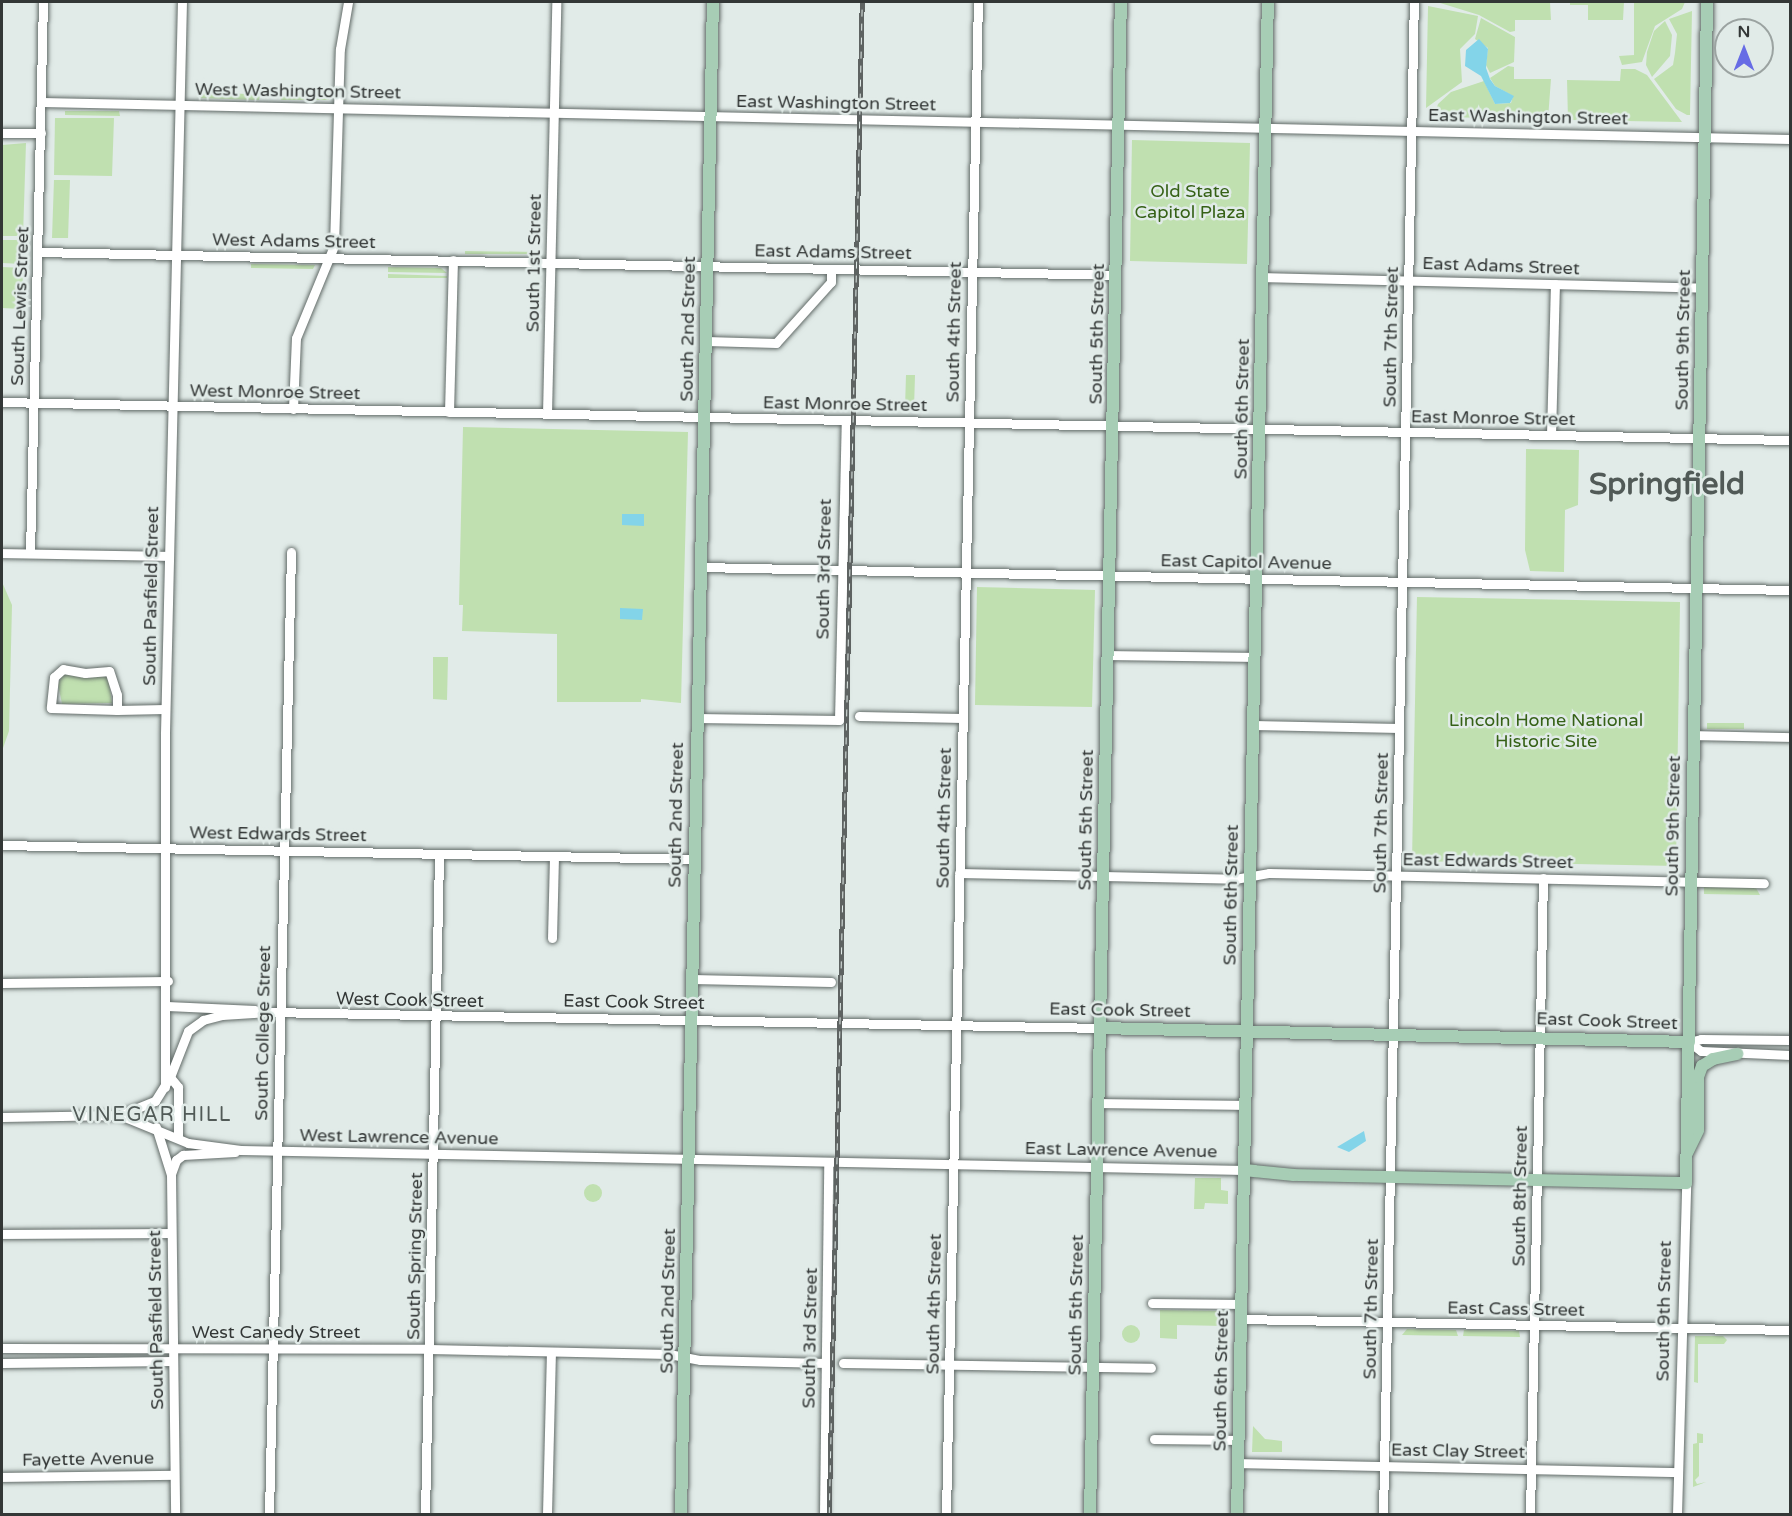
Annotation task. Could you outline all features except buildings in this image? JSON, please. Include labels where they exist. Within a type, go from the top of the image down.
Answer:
[{"type":"main road","name":"South 2nd Street","points":[[681,1515],[696,717],[713,2]]},
{"type":"main road","name":"South 5th Street","points":[[1090,1515],[1121,2]]},
{"type":"main road","name":"South 6th Street","points":[[1237,1515],[1268,2]]},
{"type":"main road","name":"South 9th Street","points":[[1686,1183],[1707,2]]},
{"type":"main road","name":"East Cook Street","points":[[1100,1028],[1539,1036],[1689,1042]]},
{"type":"main road","points":[[1686,1154],[1698,1130],[1700,1070],[1709,1060],[1737,1054]]},
{"type":"main road","name":"East Lawrence Avenue","points":[[1244,1170],[1294,1175],[1686,1183]]},
{"type":"street","name":"South Lewis Street","points":[[30,553],[43,2]]},
{"type":"street","name":"South Pasfield Street","points":[[165,1087],[168,981],[165,709],[182,2]]},
{"type":"street","points":[[293,409],[296,338],[305,308],[330,258],[335,235],[340,49],[348,2]]},
{"type":"street","name":"South 1st Street","points":[[547,414],[556,2]]},
{"type":"street","name":"South 4th Street","points":[[946,1515],[978,2]]},
{"type":"street","name":"South 7th Street","points":[[1383,1515],[1414,2]]},
{"type":"street","name":"West Washington Street","points":[[42,102],[554,114]]},
{"type":"street","name":"East Washington Street","points":[[554,114],[1791,139]]},
{"type":"street","points":[[2,133],[41,133]]},
{"type":"street","name":"West Adams Street","points":[[38,252],[550,264]]},
{"type":"street","points":[[449,412],[453,260]]},
{"type":"street","name":"East Adams Street","points":[[550,264],[1116,274]]},
{"type":"street","points":[[706,341],[776,343],[831,282],[831,269]]},
{"type":"street","name":"East Adams Street","points":[[1263,277],[1702,288]]},
{"type":"street","points":[[1551,435],[1555,284]]},
{"type":"street","name":"West Monroe Street","points":[[2,402],[547,414]]},
{"type":"street","name":"East Monroe Street","points":[[547,414],[1791,440]]},
{"type":"street","name":"South 3rd Street","points":[[696,717],[839,720],[840,571],[846,420]]},
{"type":"street","name":"South College Street","points":[[269,1515],[291,552]]},
{"type":"street","points":[[2,553],[169,556]]},
{"type":"street","name":"East Capitol Avenue","points":[[700,567],[1791,590]]},
{"type":"street","points":[[1108,655],[1255,657]]},
{"type":"street","points":[[117,710],[117,694],[109,670],[85,673],[63,669],[54,677],[51,708],[117,710],[165,709]]},
{"type":"street","points":[[859,716],[963,718]]},
{"type":"street","points":[[1253,725],[1400,728]]},
{"type":"street","points":[[1693,735],[1791,737]]},
{"type":"street","name":"West Edwards Street","points":[[2,845],[554,857]]},
{"type":"street","name":"South Spring Street","points":[[425,1515],[439,855]]},
{"type":"street","points":[[552,938],[554,857],[694,860]]},
{"type":"street","name":"East Edwards Street","points":[[959,873],[1235,879],[1250,875],[1397,876],[1764,883]]},
{"type":"street","name":"South 8th Street","points":[[1530,1515],[1544,878]]},
{"type":"street","points":[[692,980],[831,982]]},
{"type":"street","points":[[2,982],[168,981]]},
{"type":"street","name":"West Cook Street","points":[[167,1006],[280,1013],[551,1019]]},
{"type":"street","name":"West Cook Street","points":[[120,1115],[147,1106],[165,1087],[178,1047],[194,1026],[213,1017],[269,1012]]},
{"type":"street","name":"East Cook Street","points":[[551,1019],[1100,1028]]},
{"type":"street","name":"East Cook Street","points":[[1689,1042],[1701,1039],[1791,1040]]},
{"type":"street","name":"East Cook Street","points":[[1689,1042],[1701,1051],[1791,1055]]},
{"type":"street","points":[[170,1077],[177,1087],[177,1138]]},
{"type":"street","points":[[1099,1103],[1245,1105]]},
{"type":"street","name":"West Lawrence Avenue","points":[[2,1117],[120,1115],[203,1146],[240,1150],[556,1157]]},
{"type":"street","name":"South Pasfield Street","points":[[156,1127],[171,1174],[175,1515]]},
{"type":"street","name":"West Lawrence Avenue","points":[[171,1174],[176,1160],[183,1155],[240,1150]]},
{"type":"street","name":"East Lawrence Avenue","points":[[556,1157],[1244,1170]]},
{"type":"street","name":"South 3rd Street","points":[[824,1515],[828,1163]]},
{"type":"street","name":"South 9th Street","points":[[1677,1515],[1686,1183]]},
{"type":"street","points":[[2,1234],[171,1233]]},
{"type":"street","points":[[1152,1303],[1241,1304]]},
{"type":"street","name":"East Cass Street","points":[[1241,1319],[1791,1330]]},
{"type":"street","name":"West Canedy Street","points":[[2,1348],[173,1346],[272,1349],[429,1349],[826,1363]]},
{"type":"street","points":[[547,1515],[550,1352]]},
{"type":"street","name":"West Canedy Street","points":[[2,1363],[173,1361]]},
{"type":"street","points":[[843,1363],[1151,1368]]},
{"type":"street","points":[[1154,1439],[1238,1440]]},
{"type":"street","name":"East Clay Street","points":[[1238,1463],[1678,1472]]},
{"type":"street","name":"Fayette Avenue","points":[[2,1477],[174,1475]]},
{"type":"green space","points":[[1437,2],[1550,2],[1551,20],[1515,20],[1515,31],[1510,32],[1479,15]]},
{"type":"green space","points":[[1570,2],[1624,2],[1623,20],[1588,20],[1588,5],[1570,5]]},
{"type":"green space","points":[[1634,2],[1685,2],[1682,9],[1655,26],[1642,62],[1622,65],[1619,56],[1634,55]]},
{"type":"green space","points":[[1428,6],[1478,16],[1475,34],[1460,49],[1462,82],[1426,108]]},
{"type":"green space","points":[[1692,11],[1690,115],[1687,115],[1676,109],[1654,79],[1673,65],[1677,34],[1669,19]]},
{"type":"green space","points":[[1481,18],[1515,37],[1514,62],[1490,73],[1486,65],[1488,48],[1475,39]]},
{"type":"green space","points":[[1665,21],[1672,35],[1670,56],[1652,77],[1646,65],[1647,52],[1654,31]]},
{"type":"green space","points":[[1508,66],[1514,67],[1514,79],[1551,79],[1548,119],[1434,117],[1438,104],[1451,92],[1484,81],[1495,104],[1511,103],[1513,96],[1495,86],[1490,78]]},
{"type":"green space","points":[[1621,69],[1635,69],[1647,75],[1682,122],[1568,120],[1567,80],[1620,81]]},
{"type":"green space","points":[[199,93],[260,94],[260,96],[259,100],[199,98]]},
{"type":"green space","points":[[280,94],[329,96],[329,100],[281,100]]},
{"type":"green space","points":[[65,111],[119,111],[120,116],[65,115]]},
{"type":"green space","points":[[55,118],[114,118],[112,176],[54,175]]},
{"type":"green space","name":"Old State Capitol Plaza","points":[[1132,140],[1250,143],[1247,264],[1130,261]]},
{"type":"green space","points":[[26,143],[23,236],[2,236],[2,145]]},
{"type":"green space","points":[[54,180],[70,180],[68,238],[52,238]]},
{"type":"green space","points":[[2,240],[23,240],[23,264],[2,263]]},
{"type":"green space","points":[[465,251],[536,252],[536,254],[465,254]]},
{"type":"green space","points":[[251,264],[315,265],[313,269],[251,268]]},
{"type":"green space","points":[[2,267],[23,268],[22,309],[2,308]]},
{"type":"green space","points":[[388,267],[441,268],[447,273],[388,272]]},
{"type":"green space","points":[[388,274],[447,276],[447,278],[388,278]]},
{"type":"green space","points":[[906,375],[915,375],[914,407],[905,407]]},
{"type":"green space","points":[[463,427],[688,432],[681,703],[641,699],[641,702],[557,702],[557,634],[462,631],[463,605],[459,605]]},
{"type":"green space","points":[[1526,449],[1579,450],[1578,505],[1565,510],[1564,572],[1530,571],[1525,550]]},
{"type":"green space","points":[[2,582],[12,605],[9,731],[2,751]]},
{"type":"green space","points":[[977,587],[1095,590],[1092,707],[975,705]]},
{"type":"green space","name":"Lincoln Home National Historic Site","points":[[1417,597],[1680,602],[1676,866],[1412,861]]},
{"type":"green space","points":[[433,657],[448,657],[447,700],[433,699]]},
{"type":"green space","points":[[64,673],[108,677],[112,703],[62,704],[58,684]]},
{"type":"green space","points":[[1707,723],[1744,723],[1744,729],[1707,729]]},
{"type":"green space","points":[[1704,887],[1756,888],[1760,895],[1704,894]]},
{"type":"green space","points":[[1195,1178],[1221,1178],[1221,1190],[1228,1191],[1228,1204],[1205,1203],[1204,1209],[1194,1209]]},
{"type":"green space","points":[[593,1184],[599,1187],[602,1193],[599,1199],[593,1202],[587,1199],[584,1193],[587,1187]]},
{"type":"green space","points":[[1160,1310],[1224,1311],[1224,1326],[1177,1325],[1177,1339],[1160,1338]]},
{"type":"green space","points":[[1131,1325],[1137,1328],[1140,1334],[1137,1340],[1131,1343],[1125,1340],[1122,1334],[1125,1328]]},
{"type":"green space","points":[[1407,1329],[1456,1330],[1458,1336],[1402,1335]]},
{"type":"green space","points":[[1464,1330],[1519,1331],[1520,1337],[1463,1336]]},
{"type":"green space","points":[[1695,1336],[1723,1336],[1727,1340],[1724,1344],[1698,1344],[1698,1383],[1694,1382]]},
{"type":"green space","points":[[1253,1426],[1265,1439],[1282,1441],[1282,1452],[1252,1452]]},
{"type":"green space","points":[[1697,1433],[1703,1434],[1703,1443],[1699,1443],[1699,1476],[1695,1480],[1697,1484],[1706,1482],[1693,1487],[1693,1444],[1697,1443]]},
{"type":"water","points":[[1479,39],[1488,49],[1486,68],[1490,79],[1495,86],[1514,96],[1510,103],[1495,104],[1481,76],[1465,66],[1466,50]]},
{"type":"water","points":[[622,514],[644,514],[644,526],[622,525]]},
{"type":"water","points":[[620,608],[643,609],[642,620],[620,619]]},
{"type":"water","points":[[1364,1131],[1366,1141],[1349,1152],[1337,1147]]},
{"type":"railway","points":[[829,1514],[862,2]]},
{"type":"district","name":"Springfield","points":[[1667,485]]},
{"type":"district","name":"VINEGAR HILL","points":[[152,1115]]}]
